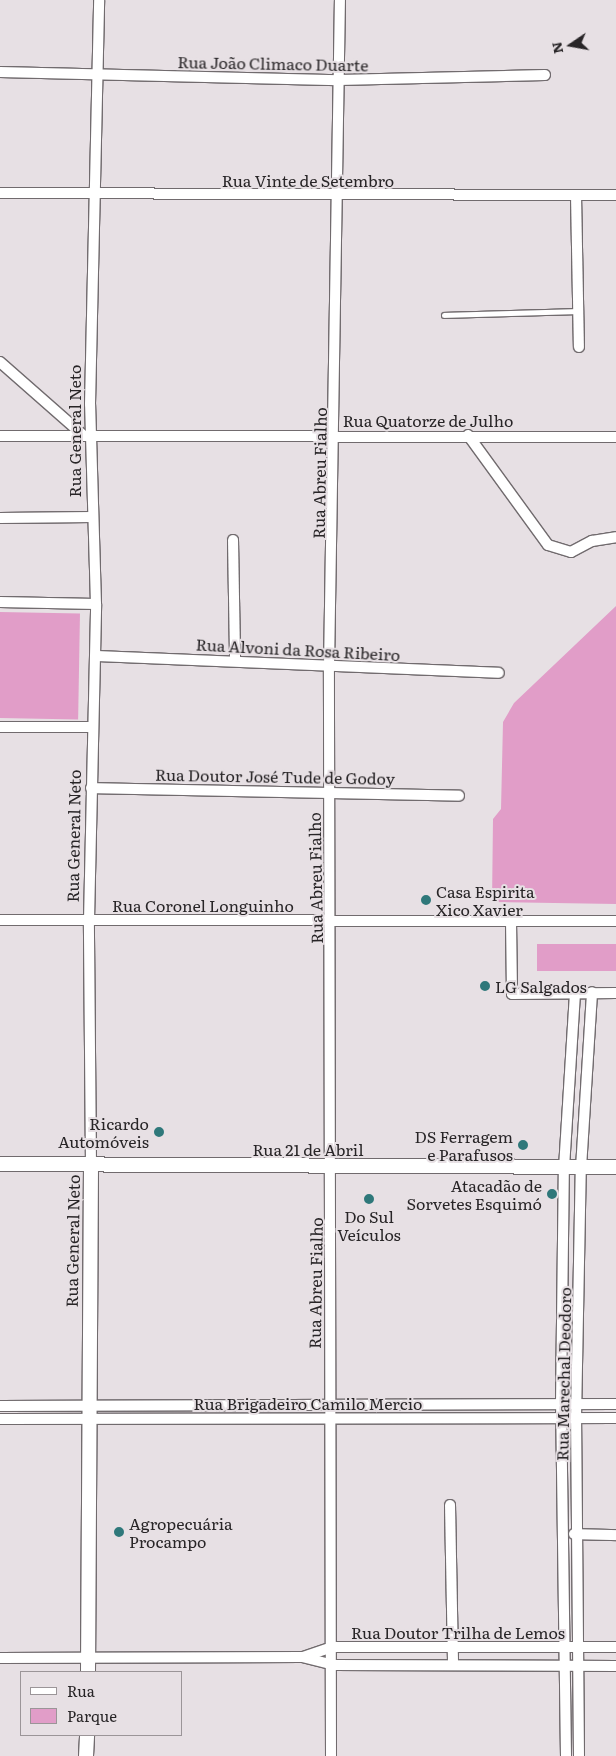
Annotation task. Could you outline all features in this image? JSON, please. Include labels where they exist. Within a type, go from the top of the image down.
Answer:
[{"type":"street","name":"Rua General Neto","points":[[88,1671],[88,1406],[91,1165],[89,920],[96,604],[86,434],[99,0]]},
{"type":"street","name":"Rua Abreu Fialho","points":[[332,1756],[328,1417],[332,920],[329,791],[340,0]]},
{"type":"street","name":"Rua João Climaco Duarte","points":[[0,72],[339,80],[545,75]]},
{"type":"street","name":"Rua Vinte de Setembro","points":[[0,193],[336,196],[616,195]]},
{"type":"street","points":[[576,195],[579,347]]},
{"type":"street","points":[[0,362],[86,434]]},
{"type":"street","name":"Rua Quatorze de Julho","points":[[0,436],[86,434],[468,434],[616,437]]},
{"type":"street","points":[[468,434],[548,545],[571,552],[592,541],[616,537]]},
{"type":"street","points":[[0,518],[92,517]]},
{"type":"street","points":[[233,540],[235,660]]},
{"type":"street","points":[[0,602],[96,604]]},
{"type":"street","name":"Rua Alvoni da Rosa Ribeiro","points":[[96,656],[235,660],[330,667],[499,673]]},
{"type":"street","points":[[0,727],[92,727]]},
{"type":"street","name":"Rua Doutor José Tude de Godoy","points":[[91,788],[329,791],[459,796]]},
{"type":"street","name":"Rua Coronel Longuinho","points":[[0,920],[616,921]]},
{"type":"street","points":[[511,921],[512,994],[616,993]]},
{"type":"street","name":"Rua Marechal Deodoro","points":[[579,1756],[576,1418],[581,1168],[592,992]]},
{"type":"street","name":"Rua Marechal Deodoro","points":[[566,1756],[565,1534],[561,1403],[565,1240],[564,1168],[575,993]]},
{"type":"street","name":"Rua 21 de Abril","points":[[0,1164],[616,1167]]},
{"type":"street","points":[[565,1240],[580,1240]]},
{"type":"street","points":[[562,1338],[578,1338]]},
{"type":"street","name":"Rua Brigadeiro Camilo Mercio","points":[[0,1406],[328,1403],[616,1404]]},
{"type":"street","points":[[431,1403],[431,1417]]},
{"type":"street","points":[[207,1418],[208,1404]]},
{"type":"street","name":"Rua Brigadeiro Camilo Mercio","points":[[0,1419],[616,1418]]},
{"type":"street","points":[[563,1475],[577,1474]]},
{"type":"street","points":[[450,1505],[453,1665]]},
{"type":"street","points":[[565,1534],[616,1535]]},
{"type":"street","name":"Rua Doutor Trilha de Lemos","points":[[302,1657],[332,1646],[402,1648],[616,1647]]},
{"type":"street","points":[[508,1647],[508,1665]]},
{"type":"street","points":[[402,1648],[402,1664]]},
{"type":"street","name":"Rua Doutor Trilha de Lemos","points":[[0,1658],[302,1657],[332,1665],[616,1666]]},
{"type":"street","points":[[86,1756],[87,1736]]},
{"type":"lane","points":[[444,315],[578,311]]},
{"type":"green space","points":[[616,606],[616,904],[492,902],[493,819],[501,809],[503,722],[514,703]]},
{"type":"green space","points":[[0,612],[80,613],[78,719],[0,718]]},
{"type":"green space","points":[[537,944],[616,944],[616,971],[537,971]]},
{"type":"place","name":"Casa Espirita Xico Xavier","points":[[426,900]]},
{"type":"place","name":"LG Salgados","points":[[485,986]]},
{"type":"place","name":"Ricardo Automóveis","points":[[159,1132]]},
{"type":"place","name":"DS Ferragem e Parafusos","points":[[523,1145]]},
{"type":"place","name":"Atacadão de Sorvetes Esquimó","points":[[552,1194]]},
{"type":"place","name":"Do Sul Veículos","points":[[369,1199]]},
{"type":"place","name":"Agropecuária Procampo","points":[[119,1532]]}]
